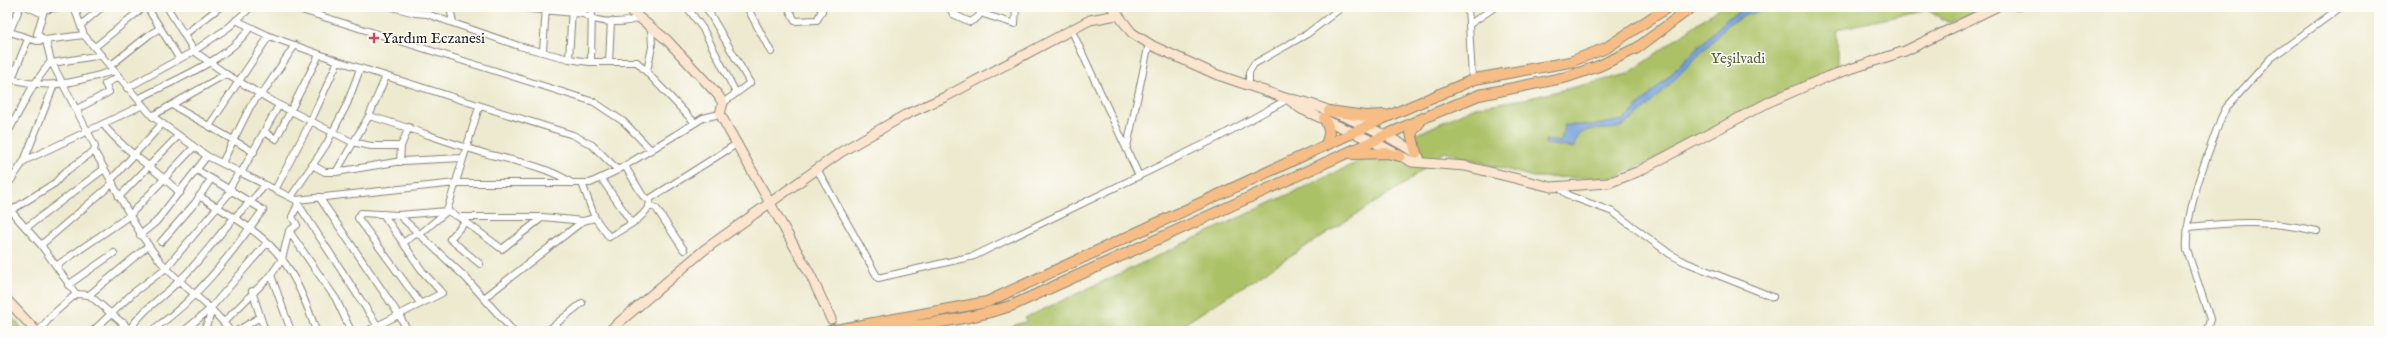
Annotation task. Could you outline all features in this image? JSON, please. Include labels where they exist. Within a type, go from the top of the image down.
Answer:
[{"type":"main road","points":[[830,331],[986,302],[1393,114],[1475,80],[1570,62],[1606,48],[1668,7]]},
{"type":"main road","points":[[870,331],[958,320],[988,314],[1013,305],[1479,94],[1567,77],[1599,66],[1637,48],[1692,7]]},
{"type":"main road","points":[[1325,146],[1330,136],[1327,115],[1365,116],[1393,114]]},
{"type":"main road","points":[[1416,153],[1410,133],[1428,116]]},
{"type":"main road","points":[[1347,154],[1387,153],[1400,156]]},
{"type":"street","points":[[20,7],[8,34],[28,39],[46,41],[84,35]]},
{"type":"street","points":[[28,7],[43,10],[60,7]]},
{"type":"street","points":[[74,7],[84,35],[152,116],[207,156],[295,200],[380,328]]},
{"type":"street","points":[[81,25],[102,7]]},
{"type":"street","points":[[95,47],[146,7],[179,58]]},
{"type":"street","points":[[184,35],[220,7]]},
{"type":"street","points":[[127,88],[194,51],[251,7]]},
{"type":"street","points":[[292,7],[594,102],[624,122],[651,150]]},
{"type":"street","points":[[392,7],[415,13],[427,14],[519,46],[569,59],[590,62],[638,62],[695,123]]},
{"type":"street","points":[[450,7],[453,24]]},
{"type":"street","points":[[519,7],[571,10],[585,14],[591,18],[611,20],[633,21],[640,17]]},
{"type":"street","points":[[590,62],[592,7]]},
{"type":"street","points":[[626,7],[652,26],[677,51],[723,102]]},
{"type":"street","points":[[687,7],[703,29],[736,93]]},
{"type":"street","points":[[715,7],[707,9],[750,83],[723,102],[720,114],[811,276],[831,320]]},
{"type":"street","points":[[747,7],[771,52]]},
{"type":"street","points":[[788,7],[795,21],[816,20],[822,11],[819,7]]},
{"type":"street","points":[[950,7],[953,14],[970,22],[977,18],[980,10],[1014,24],[1016,7]]},
{"type":"street","points":[[1249,85],[1249,72],[1254,64],[1307,34],[1342,7]]},
{"type":"street","points":[[1468,7],[1470,24],[1469,49],[1472,78],[1475,80]]},
{"type":"street","points":[[1470,24],[1495,7]]},
{"type":"street","points":[[2207,331],[2210,319],[2187,250],[2186,238],[2196,190],[2226,108],[2271,58],[2341,7]]},
{"type":"street","points":[[170,8],[194,51],[210,61],[226,74],[279,106],[310,123],[352,142],[371,146],[401,146]]},
{"type":"street","points":[[609,331],[704,250],[841,152],[905,115],[945,96],[1033,48],[1072,31],[1090,20],[1114,11],[1132,33],[1150,43],[1215,74],[1288,99],[1308,102],[1354,132],[1412,162],[1465,166],[1551,187],[1608,183],[1637,172],[1769,102],[1829,76],[1905,50],[1992,8]]},
{"type":"street","points":[[542,51],[546,9]]},
{"type":"street","points":[[43,10],[37,34],[46,41],[52,62],[95,146],[94,151],[140,235],[166,268],[196,294],[224,322],[230,331]]},
{"type":"street","points":[[569,59],[571,10]]},
{"type":"street","points":[[236,20],[269,36],[319,55],[573,136],[592,145],[618,170]]},
{"type":"street","points":[[609,62],[611,20]]},
{"type":"street","points":[[647,71],[652,47],[652,26]]},
{"type":"street","points":[[138,99],[210,61],[238,42],[250,27]]},
{"type":"street","points":[[77,109],[110,92],[105,84],[114,71],[149,35],[160,28]]},
{"type":"street","points":[[1072,31],[1140,176]]},
{"type":"street","points":[[209,126],[240,82],[269,36]]},
{"type":"street","points":[[7,91],[28,39]]},
{"type":"street","points":[[1126,147],[1150,43]]},
{"type":"street","points":[[222,163],[250,107],[261,94],[295,45]]},
{"type":"street","points":[[7,134],[33,86],[52,62],[102,55]]},
{"type":"street","points":[[264,132],[276,139],[319,55]]},
{"type":"street","points":[[276,190],[310,123],[338,61]]},
{"type":"street","points":[[224,322],[252,291],[271,275],[282,259],[289,231],[297,225],[292,217],[295,200],[312,165],[348,104],[360,69]]},
{"type":"street","points":[[12,79],[33,86],[54,85],[64,84],[114,71]]},
{"type":"street","points":[[152,116],[226,74]]},
{"type":"street","points":[[336,172],[352,142],[369,116],[386,76]]},
{"type":"street","points":[[7,186],[24,161],[54,85]]},
{"type":"street","points":[[817,169],[878,278],[974,256],[1217,138],[1288,99]]},
{"type":"street","points":[[24,161],[143,105]]},
{"type":"street","points":[[172,105],[209,126],[233,142],[254,152]]},
{"type":"street","points":[[93,331],[110,313],[115,312],[132,293],[166,268],[218,208],[254,152],[279,106]]},
{"type":"street","points":[[403,244],[446,211],[479,107]]},
{"type":"street","points":[[295,200],[456,183],[590,183],[625,166],[695,123],[720,114]]},
{"type":"street","points":[[1327,115],[1366,127],[1386,136],[1416,153],[1423,162]]},
{"type":"street","points":[[369,116],[408,126],[466,146],[517,160],[548,171],[572,183]]},
{"type":"street","points":[[103,124],[116,139],[166,178],[180,193]]},
{"type":"street","points":[[41,245],[106,192],[134,153],[162,124]]},
{"type":"street","points":[[400,162],[401,146],[408,126]]},
{"type":"street","points":[[119,197],[178,136]]},
{"type":"street","points":[[582,183],[595,218],[609,237],[632,223],[649,203],[685,175],[738,144]]},
{"type":"street","points":[[56,266],[129,216],[194,147]]},
{"type":"street","points":[[94,151],[65,172],[55,183],[8,211],[27,227],[76,294],[88,295],[131,330],[138,318],[180,280],[214,244],[234,218],[252,202],[265,185]]},
{"type":"street","points":[[140,235],[156,222],[180,193],[207,156]]},
{"type":"street","points":[[312,165],[325,172],[336,172],[400,162],[462,158]]},
{"type":"street","points":[[625,166],[643,196],[656,208],[684,250]]},
{"type":"street","points":[[27,227],[104,168]]},
{"type":"street","points":[[156,328],[178,312],[196,294],[263,210],[197,170]]},
{"type":"street","points":[[601,178],[632,223]]},
{"type":"street","points":[[161,242],[200,196],[211,179]]},
{"type":"street","points":[[1557,186],[1570,196],[1613,212],[1670,254],[1685,262],[1774,297]]},
{"type":"street","points":[[200,196],[250,228],[282,259],[298,287],[316,331]]},
{"type":"street","points":[[319,198],[399,315],[408,331]]},
{"type":"street","points":[[420,303],[358,218],[361,213],[399,215],[446,211],[459,217],[502,249],[543,217]]},
{"type":"street","points":[[366,331],[380,328],[420,303],[442,293],[423,272],[383,214]]},
{"type":"street","points":[[399,215],[484,298],[513,331]]},
{"type":"street","points":[[459,217],[543,217],[583,221],[595,218]]},
{"type":"street","points":[[484,298],[583,221]]},
{"type":"street","points":[[465,222],[450,239],[480,264]]},
{"type":"street","points":[[2189,227],[2231,222],[2272,222],[2317,231]]},
{"type":"street","points":[[289,231],[336,299],[351,331]]},
{"type":"street","points":[[184,331],[211,310],[267,243]]},
{"type":"street","points":[[88,295],[148,246]]},
{"type":"street","points":[[68,285],[114,253]]},
{"type":"street","points":[[271,275],[291,331]]},
{"type":"street","points":[[252,291],[265,331]]},
{"type":"street","points":[[40,331],[52,316],[76,294]]},
{"type":"street","points":[[7,300],[36,331]]},
{"type":"street","points":[[547,331],[582,303]]},
{"type":"street","points":[[204,331],[211,310]]},
{"type":"street","points":[[237,331],[260,317]]},
{"type":"street","points":[[118,331],[124,323]]},
{"type":"green space","name":"Yeşilvadi","points":[[1720,7],[1986,7],[1949,23],[1927,10],[1837,29],[1837,67],[1783,92],[1673,150],[1614,178],[1533,177],[1444,152],[1404,184],[1173,331],[999,331],[1027,321],[1025,318],[1475,107],[1530,98],[1628,74]]},
{"type":"green space","points":[[7,312],[25,331],[7,331]]},
{"type":"water","points":[[1749,7],[1779,7],[1746,15],[1730,23],[1655,99],[1626,124],[1611,129],[1588,130],[1582,133],[1577,139],[1574,148],[1545,144],[1545,140],[1561,142],[1564,125],[1595,125],[1624,120],[1729,17]]},
{"type":"place","name":"Yardım Eczanesi","points":[[374,38]]}]
